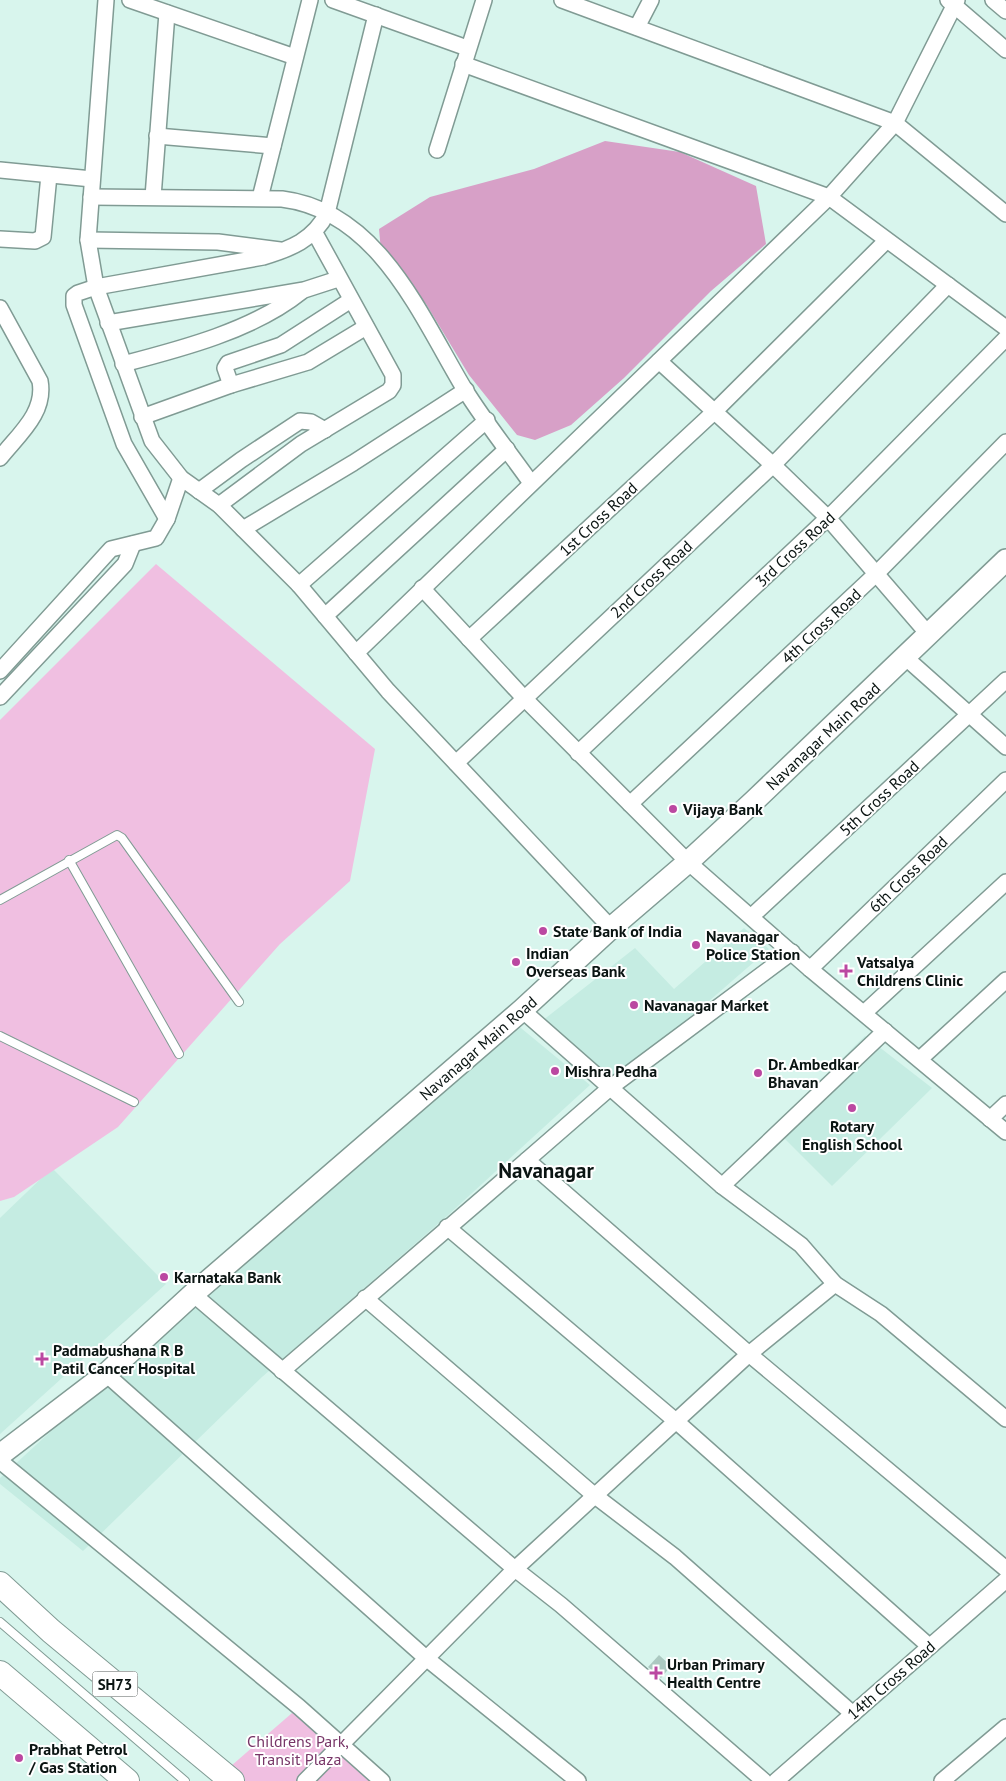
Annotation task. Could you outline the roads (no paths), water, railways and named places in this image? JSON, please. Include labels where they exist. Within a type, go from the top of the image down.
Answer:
[{"type":"main road","name":"Navanagar Main Road","points":[[0,1455],[106,1374],[193,1294],[522,1010],[611,928],[688,862],[836,721],[906,658],[1006,560]]},
{"type":"main road","name":"SH73","points":[[0,1584],[59,1637],[232,1781]]},
{"type":"main road","points":[[0,1673],[127,1781]]},
{"type":"street","points":[[106,0],[88,240],[96,287],[152,441],[181,478],[219,506],[299,584],[388,691],[611,928]]},
{"type":"street","points":[[130,0],[296,57]]},
{"type":"street","points":[[260,198],[310,0]]},
{"type":"street","points":[[333,0],[467,48]]},
{"type":"street","points":[[437,150],[467,48],[484,0]]},
{"type":"street","points":[[562,0],[895,123],[1006,214]]},
{"type":"street","points":[[637,27],[651,0]]},
{"type":"street","points":[[993,0],[1006,11]]},
{"type":"street","points":[[356,653],[829,197],[895,123],[953,2],[1006,50]]},
{"type":"street","points":[[153,197],[166,13]]},
{"type":"street","points":[[167,519],[124,444],[74,305],[76,294],[96,287],[263,258],[284,250],[315,232],[327,213],[376,15]]},
{"type":"street","points":[[462,64],[829,197],[1006,328]]},
{"type":"street","points":[[157,136],[273,146]]},
{"type":"street","points":[[0,170],[92,179]]},
{"type":"street","points":[[0,239],[35,241],[43,237],[48,174]]},
{"type":"street","points":[[91,197],[260,198],[298,201],[327,213],[363,237],[417,304],[466,390],[531,483]]},
{"type":"street","points":[[219,506],[301,444],[389,391],[393,385],[393,375],[338,279],[315,232]]},
{"type":"street","points":[[88,240],[218,242],[284,250]]},
{"type":"street","name":"1st Cross Road","points":[[469,639],[719,406],[886,241]]},
{"type":"street","points":[[108,323],[304,290],[338,279]]},
{"type":"street","name":"2nd Cross Road","points":[[456,763],[779,458],[948,285]]},
{"type":"street","points":[[123,364],[204,341],[272,312],[304,290]]},
{"type":"street","points":[[231,385],[225,368],[228,363],[281,345],[351,300]]},
{"type":"street","points":[[0,308],[40,381],[42,391],[35,415],[0,458]]},
{"type":"street","points":[[142,417],[231,385],[308,362],[366,327]]},
{"type":"street","name":"3rd Cross Road","points":[[578,753],[835,511],[1006,338]]},
{"type":"street","points":[[665,355],[835,511],[876,574],[929,635]]},
{"type":"street","points":[[243,529],[353,463],[466,390]]},
{"type":"street","points":[[299,584],[487,420]]},
{"type":"street","points":[[199,491],[241,460],[300,422],[307,421],[325,430]]},
{"type":"street","name":"4th Cross Road","points":[[630,804],[893,558],[1006,442]]},
{"type":"street","points":[[325,616],[508,449]]},
{"type":"street","points":[[0,671],[111,549],[156,538],[167,519],[181,478]]},
{"type":"street","points":[[0,697],[125,564],[133,544]]},
{"type":"street","points":[[422,588],[524,698],[688,862],[864,1014],[1006,1132]]},
{"type":"street","points":[[906,658],[1006,747]]},
{"type":"street","name":"5th Cross Road","points":[[752,916],[1006,680]]},
{"type":"street","name":"6th Cross Road","points":[[810,968],[1006,780]]},
{"type":"street","points":[[864,1014],[1006,882]]},
{"type":"street","points":[[282,1370],[611,1087],[792,952]]},
{"type":"street","points":[[920,1059],[1006,980]]},
{"type":"street","points":[[522,1010],[722,1186],[801,1245],[835,1284],[881,1314],[1006,1419]]},
{"type":"street","points":[[722,1186],[885,1031]]},
{"type":"street","points":[[990,1119],[1006,1104]]},
{"type":"street","points":[[527,1160],[749,1354],[1006,1570]]},
{"type":"street","points":[[447,1227],[677,1422],[929,1646]]},
{"type":"street","points":[[305,1781],[515,1569],[749,1354],[835,1284]]},
{"type":"street","points":[[193,1294],[515,1569],[561,1605],[764,1781]]},
{"type":"street","points":[[365,1298],[594,1495],[674,1557],[853,1714]]},
{"type":"street","points":[[106,1374],[426,1658],[578,1781]]},
{"type":"street","points":[[0,1461],[299,1707],[382,1781]]},
{"type":"street","name":"14th Cross Road","points":[[776,1781],[1006,1580]]},
{"type":"street","points":[[942,1781],[1006,1728]]},
{"type":"lane","points":[[0,900],[111,836],[119,836],[239,1002]]},
{"type":"lane","points":[[69,860],[178,1054]]},
{"type":"lane","points":[[0,1036],[134,1102]]},
{"type":"lane","points":[[0,1622],[185,1781]]},
{"type":"place","name":"Vijaya Bank","points":[[673,809]]},
{"type":"place","name":"State Bank of India","points":[[543,931]]},
{"type":"place","name":"Navanagar Police Station","points":[[696,945]]},
{"type":"place","name":"Indian Overseas Bank","points":[[516,962]]},
{"type":"place","name":"Vatsalya Childrens Clinic","points":[[846,971]]},
{"type":"place","name":"Navanagar Market","points":[[634,1005]]},
{"type":"place","name":"Mishra Pedha","points":[[555,1071]]},
{"type":"place","name":"Dr. Ambedkar Bhavan","points":[[758,1073]]},
{"type":"place","name":"Rotary English School","points":[[852,1108]]},
{"type":"place","name":"Karnataka Bank","points":[[164,1277]]},
{"type":"place","name":"Padmabushana R B Patil Cancer Hospital","points":[[42,1359]]},
{"type":"place","name":"Urban Primary Health Centre","points":[[656,1673]]},
{"type":"place","name":"Prabhat Petrol / Gas Station","points":[[19,1758]]},
{"type":"district","name":"Navanagar","points":[[546,1170]]},
{"type":"park label","name":"Childrens Park, Transit Plaza","points":[[298,1750]]}]
